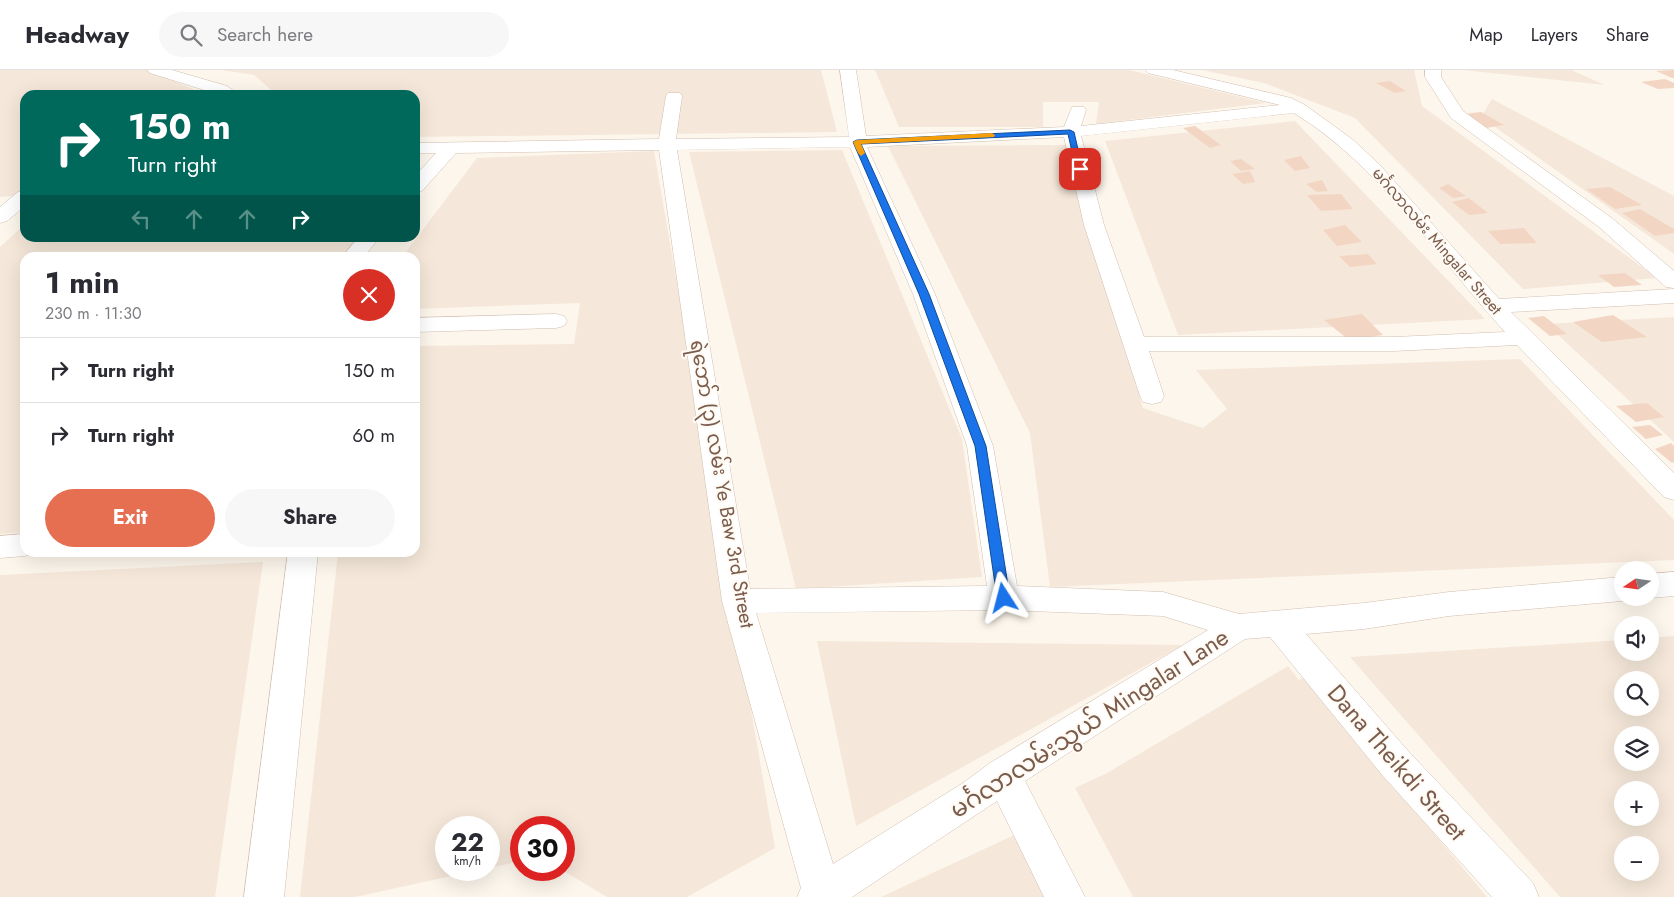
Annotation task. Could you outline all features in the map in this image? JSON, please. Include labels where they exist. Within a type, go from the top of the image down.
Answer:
[{"type":"street","points":[[155,70],[223,90]]},
{"type":"street","points":[[848,70],[857,142],[924,294],[980,446],[1004,598]]},
{"type":"street","name":"မင်္ဂလာလမ်း Mingalar Street","points":[[1153,70],[1285,101],[1298,108],[1351,146],[1395,190],[1494,306],[1674,490]]},
{"type":"street","points":[[1433,70],[1433,78],[1457,114],[1606,223],[1674,282]]},
{"type":"street","name":"ရဲဘော် (၃) လမ်း Ye Baw 3rd Street","points":[[674,96],[667,145],[737,601],[820,896]]},
{"type":"street","points":[[420,148],[857,142],[1070,132],[1298,108]]},
{"type":"street","points":[[1078,110],[1070,132],[1094,225],[1152,396]]},
{"type":"street","points":[[420,181],[452,146]]},
{"type":"street","points":[[0,199],[20,197]]},
{"type":"street","points":[[0,217],[20,200]]},
{"type":"street","points":[[356,252],[365,242]]},
{"type":"street","points":[[1494,306],[1674,296]]},
{"type":"street","points":[[420,325],[556,321]]},
{"type":"street","points":[[1134,344],[1394,344],[1525,338]]},
{"type":"street","points":[[0,547],[20,546]]},
{"type":"street","points":[[264,897],[302,557]]},
{"type":"street","points":[[1659,585],[1674,584]]},
{"type":"street","name":"မင်္ဂလာလမ်းသွယ် Mingalar Lane","points":[[820,896],[976,795],[1003,775],[1239,627],[1364,616],[1449,604],[1614,590]]},
{"type":"street","points":[[737,601],[1004,598],[1162,604],[1239,627]]},
{"type":"street","name":"Dana Theikdi Street","points":[[1278,624],[1396,764],[1519,897]]},
{"type":"street","points":[[1003,775],[1065,897]]},
{"type":"shaded area","points":[[0,70],[146,70],[196,90],[20,90],[20,195],[0,197]]},
{"type":"shaded area","points":[[221,70],[821,70],[837,132],[420,137],[420,90],[271,90],[254,75]]},
{"type":"shaded area","points":[[875,70],[1129,70],[1266,103],[1096,124],[1099,102],[1043,102],[1043,127],[899,127]]},
{"type":"shaded area","points":[[1202,70],[1414,70],[1422,106],[1657,278],[1523,289],[1355,118],[1264,83]]},
{"type":"shaded area","points":[[1463,70],[1571,70],[1605,85]]},
{"type":"shaded area","points":[[1492,99],[1674,196],[1674,254],[1481,117]]},
{"type":"shaded area","points":[[1295,121],[1485,319],[1178,335],[1105,141]]},
{"type":"shaded area","points":[[1066,145],[1143,408],[1203,428],[1227,409],[1196,370],[1520,359],[1674,520],[1674,560],[1614,561],[1614,563],[1050,587],[1030,433],[888,146]]},
{"type":"shaded area","points":[[842,150],[962,439],[982,577],[796,589],[689,152]]},
{"type":"shaded area","points":[[654,151],[775,848],[687,897],[607,897],[575,878],[575,816],[510,816],[510,863],[500,866],[500,816],[435,816],[435,880],[355,897],[300,897],[338,557],[420,557],[420,346],[574,344],[580,303],[420,309],[420,252],[406,252],[413,242],[420,242],[420,233],[477,158]]},
{"type":"shaded area","points":[[20,229],[20,242],[365,242],[356,252],[20,252],[20,532],[0,534],[0,247]]},
{"type":"shaded area","points":[[1674,317],[1674,442],[1546,324]]},
{"type":"shaded area","points":[[263,562],[215,897],[0,897],[0,575]]},
{"type":"shaded area","points":[[1674,636],[1674,897],[1560,897],[1350,657],[1614,640],[1614,661],[1659,661],[1659,637]]},
{"type":"shaded area","points":[[817,641],[1183,645],[856,826]]},
{"type":"shaded area","points":[[1288,666],[1299,680],[1304,677],[1487,897],[1133,897],[1075,788],[1107,773]]},
{"type":"shaded area","points":[[1023,831],[1057,897],[881,897]]},
{"type":"building","points":[[1674,70],[1674,78],[1656,71]]},
{"type":"building","points":[[1665,79],[1674,83],[1674,88],[1658,89],[1641,82]]},
{"type":"building","points":[[1390,81],[1406,91],[1395,93],[1376,83]]},
{"type":"building","points":[[1481,112],[1504,125],[1486,128],[1464,114]]},
{"type":"building","points":[[1195,126],[1221,145],[1210,148],[1183,128]]},
{"type":"building","points":[[1301,156],[1310,168],[1295,171],[1284,160]]},
{"type":"building","points":[[1241,159],[1255,169],[1241,171],[1230,161]]},
{"type":"building","points":[[1250,171],[1255,182],[1243,184],[1232,174]]},
{"type":"building","points":[[1322,180],[1328,191],[1317,192],[1306,184]]},
{"type":"building","points":[[1448,184],[1466,196],[1453,198],[1439,188]]},
{"type":"building","points":[[1610,187],[1642,205],[1615,209],[1586,189]]},
{"type":"building","points":[[1341,194],[1353,209],[1321,211],[1307,195]]},
{"type":"building","points":[[1469,198],[1488,213],[1469,215],[1452,202]]},
{"type":"building","points":[[1640,209],[1674,229],[1674,233],[1655,236],[1622,213]]},
{"type":"building","points":[[1345,225],[1362,242],[1337,246],[1323,230]]},
{"type":"building","points":[[1524,228],[1537,243],[1500,244],[1488,231]]},
{"type":"building","points":[[1368,254],[1377,264],[1350,267],[1339,256]]},
{"type":"building","points":[[1625,273],[1642,285],[1614,287],[1598,275]]},
{"type":"building","points":[[1362,314],[1383,335],[1349,340],[1324,320]]},
{"type":"building","points":[[1613,315],[1647,337],[1602,342],[1573,322]]},
{"type":"building","points":[[1544,316],[1567,334],[1550,336],[1528,318]]},
{"type":"building","points":[[1647,403],[1664,417],[1636,422],[1616,406]]},
{"type":"building","points":[[1650,425],[1663,435],[1646,439],[1632,427]]},
{"type":"building","points":[[1671,443],[1674,446],[1674,462],[1672,463],[1655,449]]},
{"type":"slow traffic","points":[[861,153],[857,142],[992,135]]},
{"type":"route","points":[[1004,598],[980,446],[924,294],[857,142],[1070,132],[1080,169]]}]
